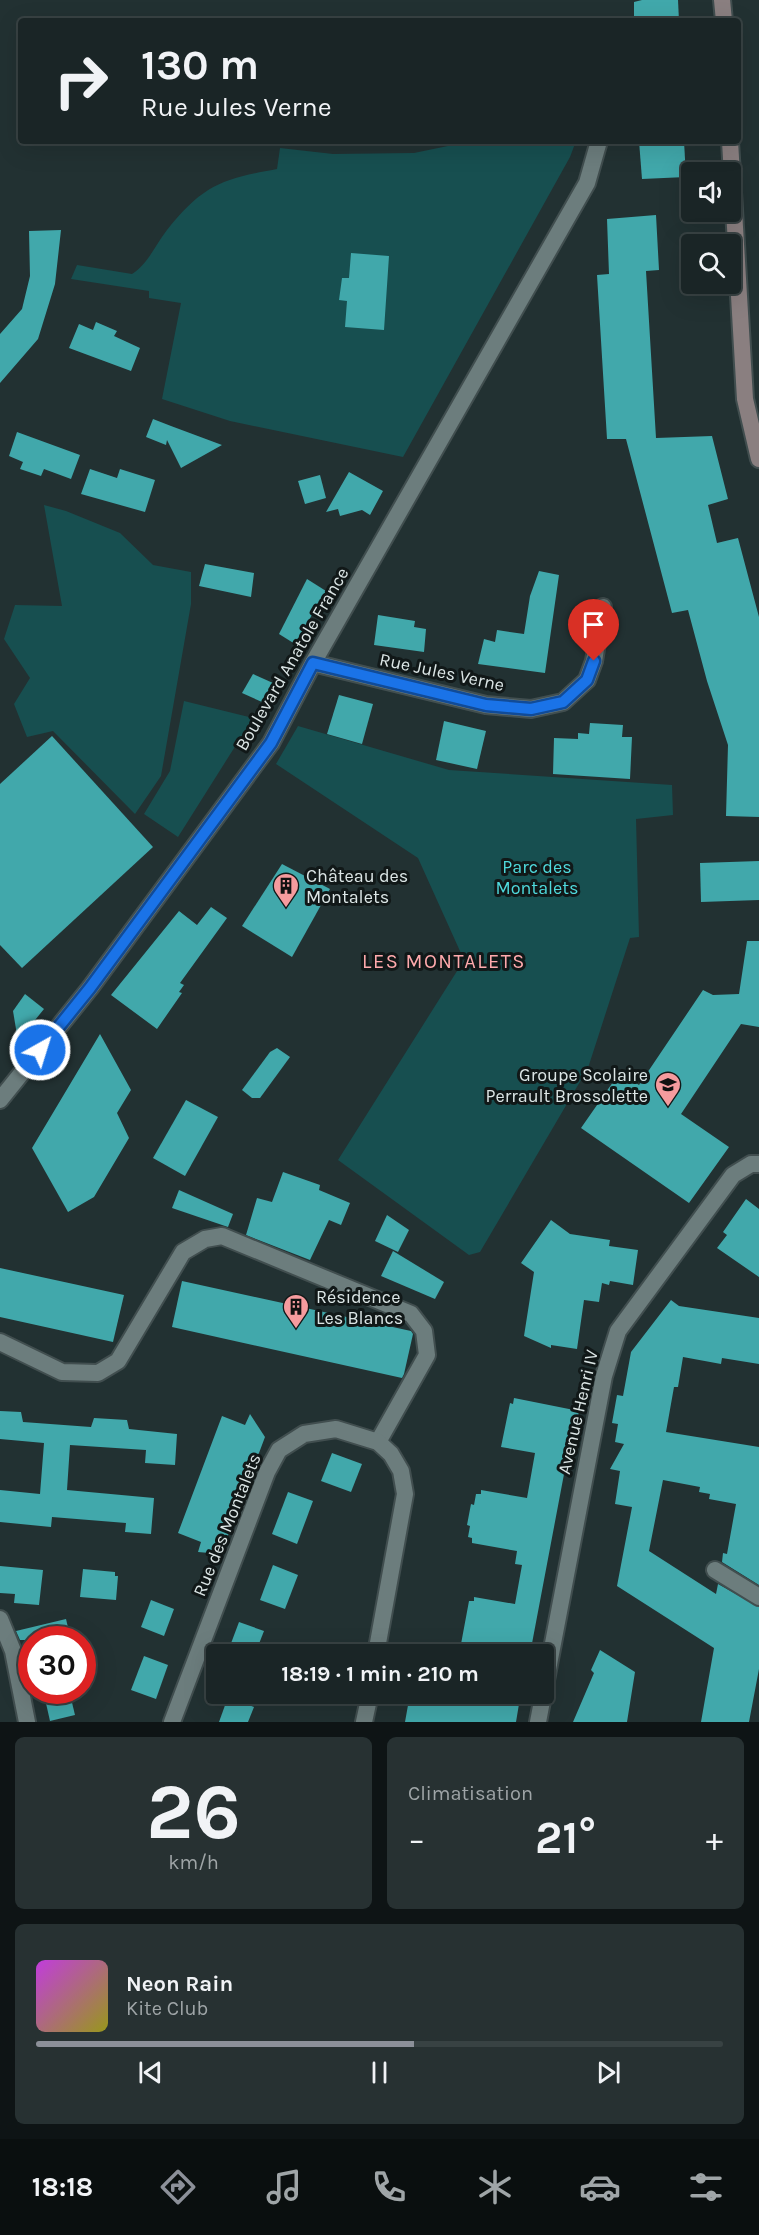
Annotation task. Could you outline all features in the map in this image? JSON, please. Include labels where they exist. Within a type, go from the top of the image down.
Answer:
[{"type":"main road","points":[[722,0],[724,18]]},
{"type":"main road","points":[[730,144],[746,399],[759,459]]},
{"type":"street","name":"Boulevard Anatole France","points":[[0,1100],[90,988],[271,743],[313,663],[586,183],[598,144]]},
{"type":"street","name":"Rue Jules Verne","points":[[313,663],[486,705],[531,709],[563,702],[587,680],[594,661],[603,607]]},
{"type":"street","name":"Avenue Henri IV","points":[[538,1722],[604,1376],[618,1331],[733,1175],[751,1164],[759,1164]]},
{"type":"street","points":[[0,1342],[62,1372],[98,1373],[118,1361],[183,1252],[205,1239],[222,1236],[411,1314],[424,1331],[427,1355],[378,1442],[391,1454],[400,1471],[405,1494],[378,1644]]},
{"type":"street","name":"Rue des Montalets","points":[[172,1722],[267,1472],[279,1450],[304,1434],[336,1429],[378,1442]]},
{"type":"street","points":[[715,1570],[759,1597]]},
{"type":"street","points":[[0,1619],[13,1651],[27,1722]]},
{"type":"street","points":[[364,1722],[368,1704]]},
{"type":"green space","points":[[458,144],[575,144],[570,157],[403,457],[230,421],[162,399],[181,303],[149,298],[149,291],[71,279],[77,265],[132,274],[143,265],[167,230],[192,203],[215,186],[242,176],[277,169],[280,148],[333,154],[414,153]]},
{"type":"green space","points":[[44,505],[66,511],[120,533],[153,565],[191,572],[191,604],[161,776],[135,814],[53,731],[27,737],[14,704],[30,678],[4,639],[15,605],[62,606]]},
{"type":"green space","points":[[184,701],[253,718],[178,837],[144,814],[170,771]]},
{"type":"green space","name":"Parc des Montalets","points":[[298,726],[449,770],[672,785],[673,815],[636,819],[639,937],[630,938],[588,1068],[480,1252],[469,1255],[338,1160],[464,960],[418,858],[276,764]]},
{"type":"building","points":[[678,0],[679,18],[634,18],[634,2]]},
{"type":"building","points":[[639,144],[684,144],[685,162],[681,162],[681,177],[642,179]]},
{"type":"building","points":[[656,215],[659,270],[646,271],[656,438],[712,436],[728,499],[708,505],[717,543],[738,538],[759,617],[759,817],[726,816],[728,745],[707,681],[688,610],[672,613],[626,439],[607,439],[597,275],[609,274],[607,219]]},
{"type":"building","points":[[61,230],[55,284],[38,339],[0,383],[0,334],[22,309],[30,276],[29,231]]},
{"type":"building","points":[[351,253],[389,256],[384,330],[345,327],[347,301],[339,300],[342,278],[349,278]]},
{"type":"building","points":[[96,322],[117,331],[114,336],[140,348],[131,371],[69,348],[79,324],[93,330]]},
{"type":"building","points":[[153,419],[222,445],[181,468],[167,440],[166,445],[146,437]]},
{"type":"building","points":[[17,432],[80,455],[71,479],[44,469],[41,476],[20,469],[23,462],[9,456]]},
{"type":"building","points":[[90,469],[117,478],[120,469],[155,480],[145,512],[81,494]]},
{"type":"building","points":[[349,472],[383,491],[370,515],[362,510],[340,516],[338,509],[326,512]]},
{"type":"building","points":[[320,475],[326,498],[305,504],[298,481]]},
{"type":"building","points":[[205,564],[254,573],[251,597],[199,586]]},
{"type":"building","points":[[539,571],[559,575],[545,673],[478,664],[484,639],[495,642],[497,630],[524,634],[530,596]]},
{"type":"building","points":[[307,579],[326,591],[295,644],[279,634]]},
{"type":"building","points":[[378,615],[415,621],[414,627],[426,629],[424,652],[374,645]]},
{"type":"building","points":[[253,674],[273,683],[262,702],[242,693]]},
{"type":"building","points":[[339,695],[373,704],[362,744],[327,734]]},
{"type":"building","points":[[444,721],[486,731],[477,769],[436,760]]},
{"type":"building","points":[[590,723],[623,725],[622,737],[632,737],[630,779],[553,774],[554,738],[578,739],[578,733],[589,734]]},
{"type":"building","points":[[52,736],[153,847],[22,968],[0,945],[0,784]]},
{"type":"building","points":[[759,861],[759,900],[701,902],[700,863]]},
{"type":"building","name":"Château des Montalets","points":[[282,864],[330,889],[292,957],[242,926]]},
{"type":"building","points":[[211,907],[227,918],[180,983],[184,985],[179,992],[182,993],[157,1029],[111,995],[179,911],[197,925]]},
{"type":"building","points":[[747,941],[759,941],[759,1027],[741,1024],[681,1114],[729,1147],[689,1203],[581,1128],[620,1072],[639,1085],[703,990],[713,995],[739,994]]},
{"type":"building","points":[[25,994],[44,1009],[18,1041],[13,1011]]},
{"type":"building","points":[[100,1034],[131,1090],[117,1113],[129,1138],[94,1197],[68,1212],[32,1148]]},
{"type":"building","points":[[277,1048],[290,1057],[260,1098],[252,1098],[242,1090],[270,1052]]},
{"type":"building","points":[[186,1100],[218,1117],[185,1176],[153,1158]]},
{"type":"building","points":[[283,1172],[320,1185],[319,1190],[350,1203],[341,1225],[329,1220],[310,1260],[246,1235],[257,1198],[272,1202]]},
{"type":"building","points":[[179,1190],[233,1214],[228,1227],[172,1208]]},
{"type":"building","points":[[746,1199],[759,1209],[759,1277],[717,1248],[727,1235],[723,1232]]},
{"type":"building","points":[[387,1215],[409,1230],[398,1252],[375,1241]]},
{"type":"building","points":[[551,1220],[570,1234],[610,1240],[609,1246],[638,1250],[633,1285],[610,1281],[609,1285],[602,1283],[599,1302],[584,1300],[577,1349],[551,1345],[551,1348],[524,1336],[534,1272],[521,1263]]},
{"type":"building","points":[[393,1251],[444,1282],[435,1299],[381,1276]]},
{"type":"building","points":[[0,1268],[124,1295],[113,1342],[0,1317]]},
{"type":"building","name":"Résidence Les Blancs","points":[[182,1281],[411,1331],[413,1334],[404,1374],[402,1378],[172,1327]]},
{"type":"building","points":[[671,1300],[679,1306],[759,1318],[759,1364],[722,1358],[721,1364],[683,1357],[678,1387],[674,1387],[666,1432],[759,1447],[759,1585],[722,1562],[723,1553],[727,1554],[736,1504],[709,1499],[710,1494],[699,1492],[700,1487],[663,1480],[649,1551],[716,1594],[718,1584],[759,1607],[759,1669],[749,1722],[701,1722],[714,1648],[617,1586],[632,1507],[615,1504],[620,1471],[610,1469],[624,1444],[615,1442],[618,1424],[612,1423],[617,1395],[623,1396],[631,1352]]},
{"type":"building","points":[[514,1398],[579,1411],[571,1453],[568,1453],[532,1644],[461,1644],[469,1601],[474,1601],[474,1597],[515,1604],[522,1565],[515,1564],[517,1551],[472,1543],[472,1538],[468,1537],[470,1526],[467,1525],[471,1504],[474,1505],[476,1494],[481,1494],[481,1490],[527,1498],[535,1453],[501,1447],[510,1403],[513,1404]]},
{"type":"building","points":[[0,1411],[21,1412],[23,1422],[91,1427],[94,1418],[127,1420],[129,1429],[177,1434],[175,1465],[145,1463],[146,1450],[70,1445],[67,1490],[154,1498],[151,1534],[125,1532],[126,1523],[52,1517],[51,1527],[0,1522],[0,1490],[40,1494],[44,1443],[0,1439]]},
{"type":"building","points":[[250,1414],[265,1437],[221,1554],[198,1552],[201,1542],[178,1533],[222,1416],[245,1425]]},
{"type":"building","points":[[332,1453],[362,1464],[351,1492],[321,1481]]},
{"type":"building","points":[[288,1492],[313,1501],[297,1544],[272,1534]]},
{"type":"building","points":[[273,1565],[298,1575],[285,1609],[260,1600]]},
{"type":"building","points":[[0,1566],[43,1570],[39,1605],[14,1603],[15,1594],[0,1593]]},
{"type":"building","points":[[83,1569],[115,1572],[115,1576],[118,1576],[116,1600],[80,1597]]},
{"type":"building","points":[[151,1600],[174,1609],[164,1636],[141,1627]]},
{"type":"building","points":[[66,1619],[68,1626],[37,1626]]},
{"type":"building","points":[[239,1622],[264,1631],[259,1644],[231,1644]]},
{"type":"building","points":[[600,1650],[635,1672],[627,1722],[573,1722],[594,1673],[591,1670]]},
{"type":"building","points":[[144,1656],[168,1665],[156,1699],[131,1690]]},
{"type":"building","points":[[46,1704],[72,1704],[75,1715],[50,1721]]},
{"type":"building","points":[[225,1704],[246,1704],[254,1707],[248,1722],[219,1722]]},
{"type":"building","points":[[408,1704],[519,1704],[516,1722],[405,1722]]},
{"type":"place","name":"Château des Montalets","points":[[286,909]]},
{"type":"place","name":"Groupe Scolaire Perrault Brossolette","points":[[668,1108]]},
{"type":"place","name":"Résidence Les Blancs","points":[[296,1330]]},
{"type":"district","name":"LES MONTALETS","points":[[444,961]]},
{"type":"route","points":[[40,1050],[90,988],[271,743],[313,663],[486,705],[531,709],[563,702],[587,680],[594,661]]}]
